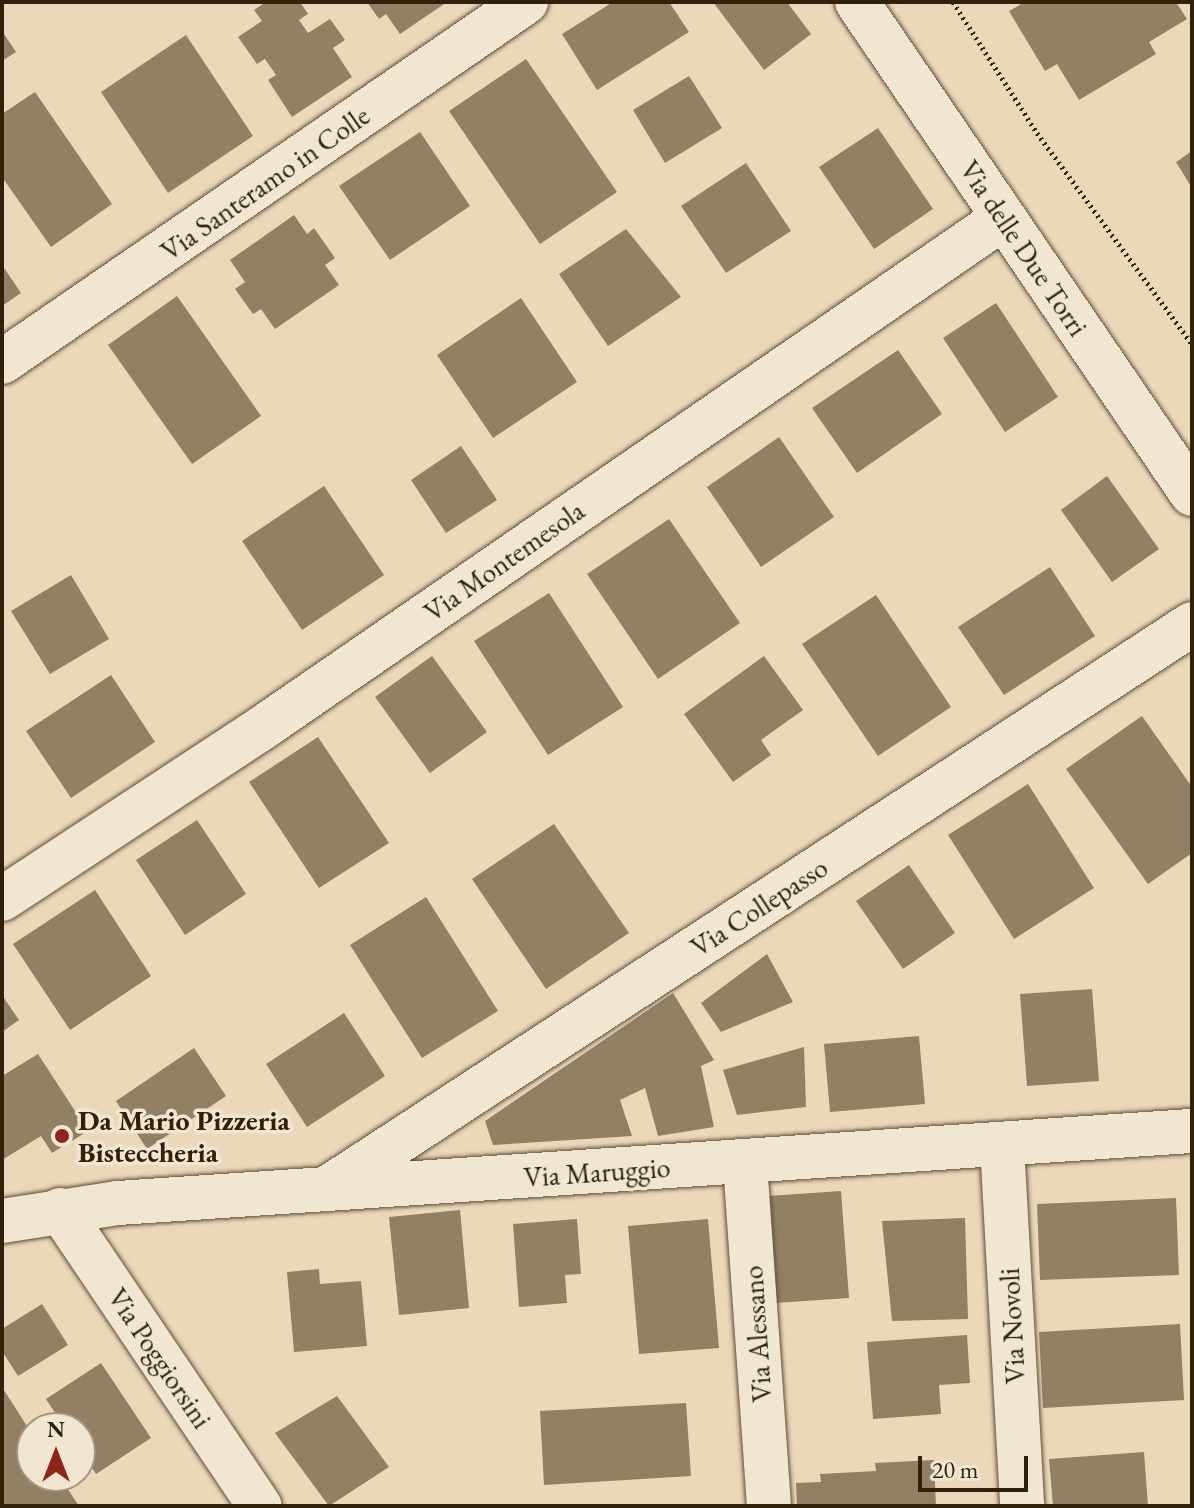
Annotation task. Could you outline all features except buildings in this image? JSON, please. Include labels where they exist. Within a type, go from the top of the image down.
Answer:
[{"type":"street","name":"Via Santeramo in Colle","points":[[2,362],[526,2]]},
{"type":"street","name":"Via delle Due Torri","points":[[857,2],[1192,494]]},
{"type":"street","name":"Via Montemesola","points":[[2,899],[265,726],[1002,219]]},
{"type":"street","name":"Via Collepasso","points":[[325,1190],[1192,624]]},
{"type":"street","name":"Via Maruggio","points":[[2,1221],[60,1210],[1192,1131]]},
{"type":"street","name":"Via Novoli","points":[[1002,1145],[1022,1506]]},
{"type":"street","name":"Via Alessano","points":[[745,1163],[769,1506]]},
{"type":"street","name":"Via Poggiorsini","points":[[60,1210],[260,1506]]},
{"type":"path","points":[[953,2],[1037,133],[1192,344]]},
{"type":"place","name":"Da Mario Pizzeria Bisteccheria","points":[[62,1136]]}]
